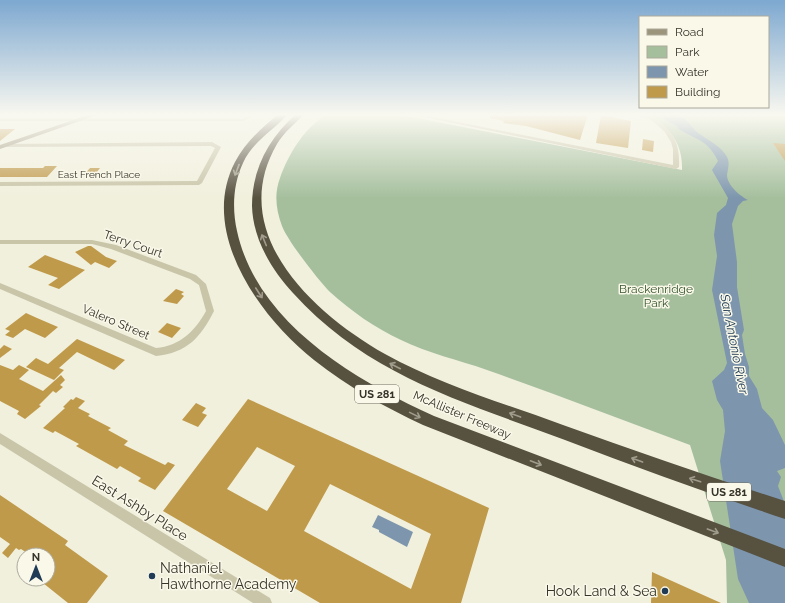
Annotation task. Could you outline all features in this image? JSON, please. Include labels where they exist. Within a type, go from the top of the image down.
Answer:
[{"type":"highway","name":"McAllister Freeway","points":[[252,142],[244,153],[235,171],[231,190],[230,216],[235,245],[246,272],[268,306],[303,343],[358,383],[415,415],[677,518],[785,558]]},
{"type":"highway","name":"McAllister Freeway","points":[[273,142],[262,164],[257,183],[257,218],[260,231],[273,260],[283,275],[312,308],[332,326],[392,366],[436,385],[674,473],[785,510]]},
{"type":"main road","points":[[2,146],[14,142]]},
{"type":"street","points":[[552,142],[676,167],[677,158],[674,142]]},
{"type":"street","name":"East French Place","points":[[0,184],[199,183],[218,147],[216,145],[2,146]]},
{"type":"street","name":"Terry Court","points":[[0,242],[84,241],[113,247],[194,277],[202,284],[210,311]]},
{"type":"street","name":"Valero Street","points":[[0,286],[156,352],[174,351],[182,346],[203,324],[210,311]]},
{"type":"street","name":"East Ashby Place","points":[[0,438],[265,603]]},
{"type":"green space","name":"Brackenridge Park","points":[[298,142],[540,142],[682,170],[682,160],[677,142],[785,142],[785,603],[727,603],[726,560],[690,445],[476,366],[411,345],[373,325],[346,306],[330,292],[290,241],[282,226],[278,214],[276,196],[278,184],[283,169]]},
{"type":"water","name":"San Antonio River","points":[[703,142],[711,142],[724,153],[728,159],[727,175],[729,183],[741,196],[748,200],[743,201],[738,206],[732,224],[737,262],[737,287],[744,330],[742,335],[749,367],[749,376],[757,389],[762,408],[773,420],[785,445],[785,468],[777,471],[781,477],[778,486],[785,504],[785,603],[749,603],[738,579],[720,461],[725,431],[723,410],[717,400],[712,381],[724,370],[727,363],[712,290],[717,256],[714,235],[717,213],[726,205],[728,198],[712,170],[718,161],[714,153]]},
{"type":"water","points":[[378,515],[413,532],[407,547],[372,527]]},
{"type":"building","points":[[596,142],[629,142],[628,148]]},
{"type":"building","points":[[643,142],[654,142],[653,152],[642,150]]},
{"type":"building","points":[[773,143],[785,144],[785,161]]},
{"type":"building","points":[[45,166],[57,166],[47,177],[0,177],[0,168],[43,168]]},
{"type":"building","points":[[90,168],[100,168],[93,177],[83,176]]},
{"type":"building","points":[[91,246],[106,257],[117,261],[109,268],[95,262],[91,265],[75,252]]},
{"type":"building","points":[[45,255],[85,270],[59,289],[48,285],[58,278],[28,267]]},
{"type":"building","points":[[176,289],[184,292],[181,294],[184,296],[177,304],[163,301]]},
{"type":"building","points":[[26,313],[58,327],[45,338],[25,329],[13,338],[5,335],[10,331],[5,329]]},
{"type":"building","points":[[167,323],[181,328],[172,338],[158,332]]},
{"type":"building","points":[[77,339],[125,360],[114,370],[77,352],[59,368],[64,370],[54,380],[26,367],[36,358],[48,364]]},
{"type":"building","points":[[4,345],[12,349],[0,358],[0,349]]},
{"type":"building","points":[[0,365],[13,370],[19,365],[29,370],[19,379],[43,391],[61,375],[65,380],[60,385],[63,387],[56,393],[53,391],[39,405],[41,406],[25,419],[17,414],[19,411],[0,401]]},
{"type":"building","points":[[76,397],[85,401],[78,408],[90,414],[88,416],[111,428],[108,430],[128,441],[124,445],[165,465],[168,462],[175,465],[155,490],[138,481],[141,478],[120,466],[117,469],[76,446],[79,444],[55,431],[53,433],[43,428],[65,408],[63,407],[71,399],[73,400]]},
{"type":"building","points":[[248,399],[489,508],[461,603],[320,603],[163,511]],"holes":[[[257,447],[295,466],[267,511],[227,489]],[[330,484],[431,534],[411,589],[304,531]]]},
{"type":"building","points":[[196,403],[206,408],[202,413],[207,415],[198,427],[182,420]]},
{"type":"building","points":[[0,495],[68,541],[65,545],[108,576],[87,603],[68,603],[48,587],[56,587],[56,547],[16,547],[8,558],[2,553],[10,544],[0,537]]},
{"type":"building","points":[[652,572],[721,603],[651,603]]},
{"type":"place","name":"Nathaniel Hawthorne Academy","points":[[152,576]]},
{"type":"place","name":"Hook Land & Sea","points":[[665,591]]}]
